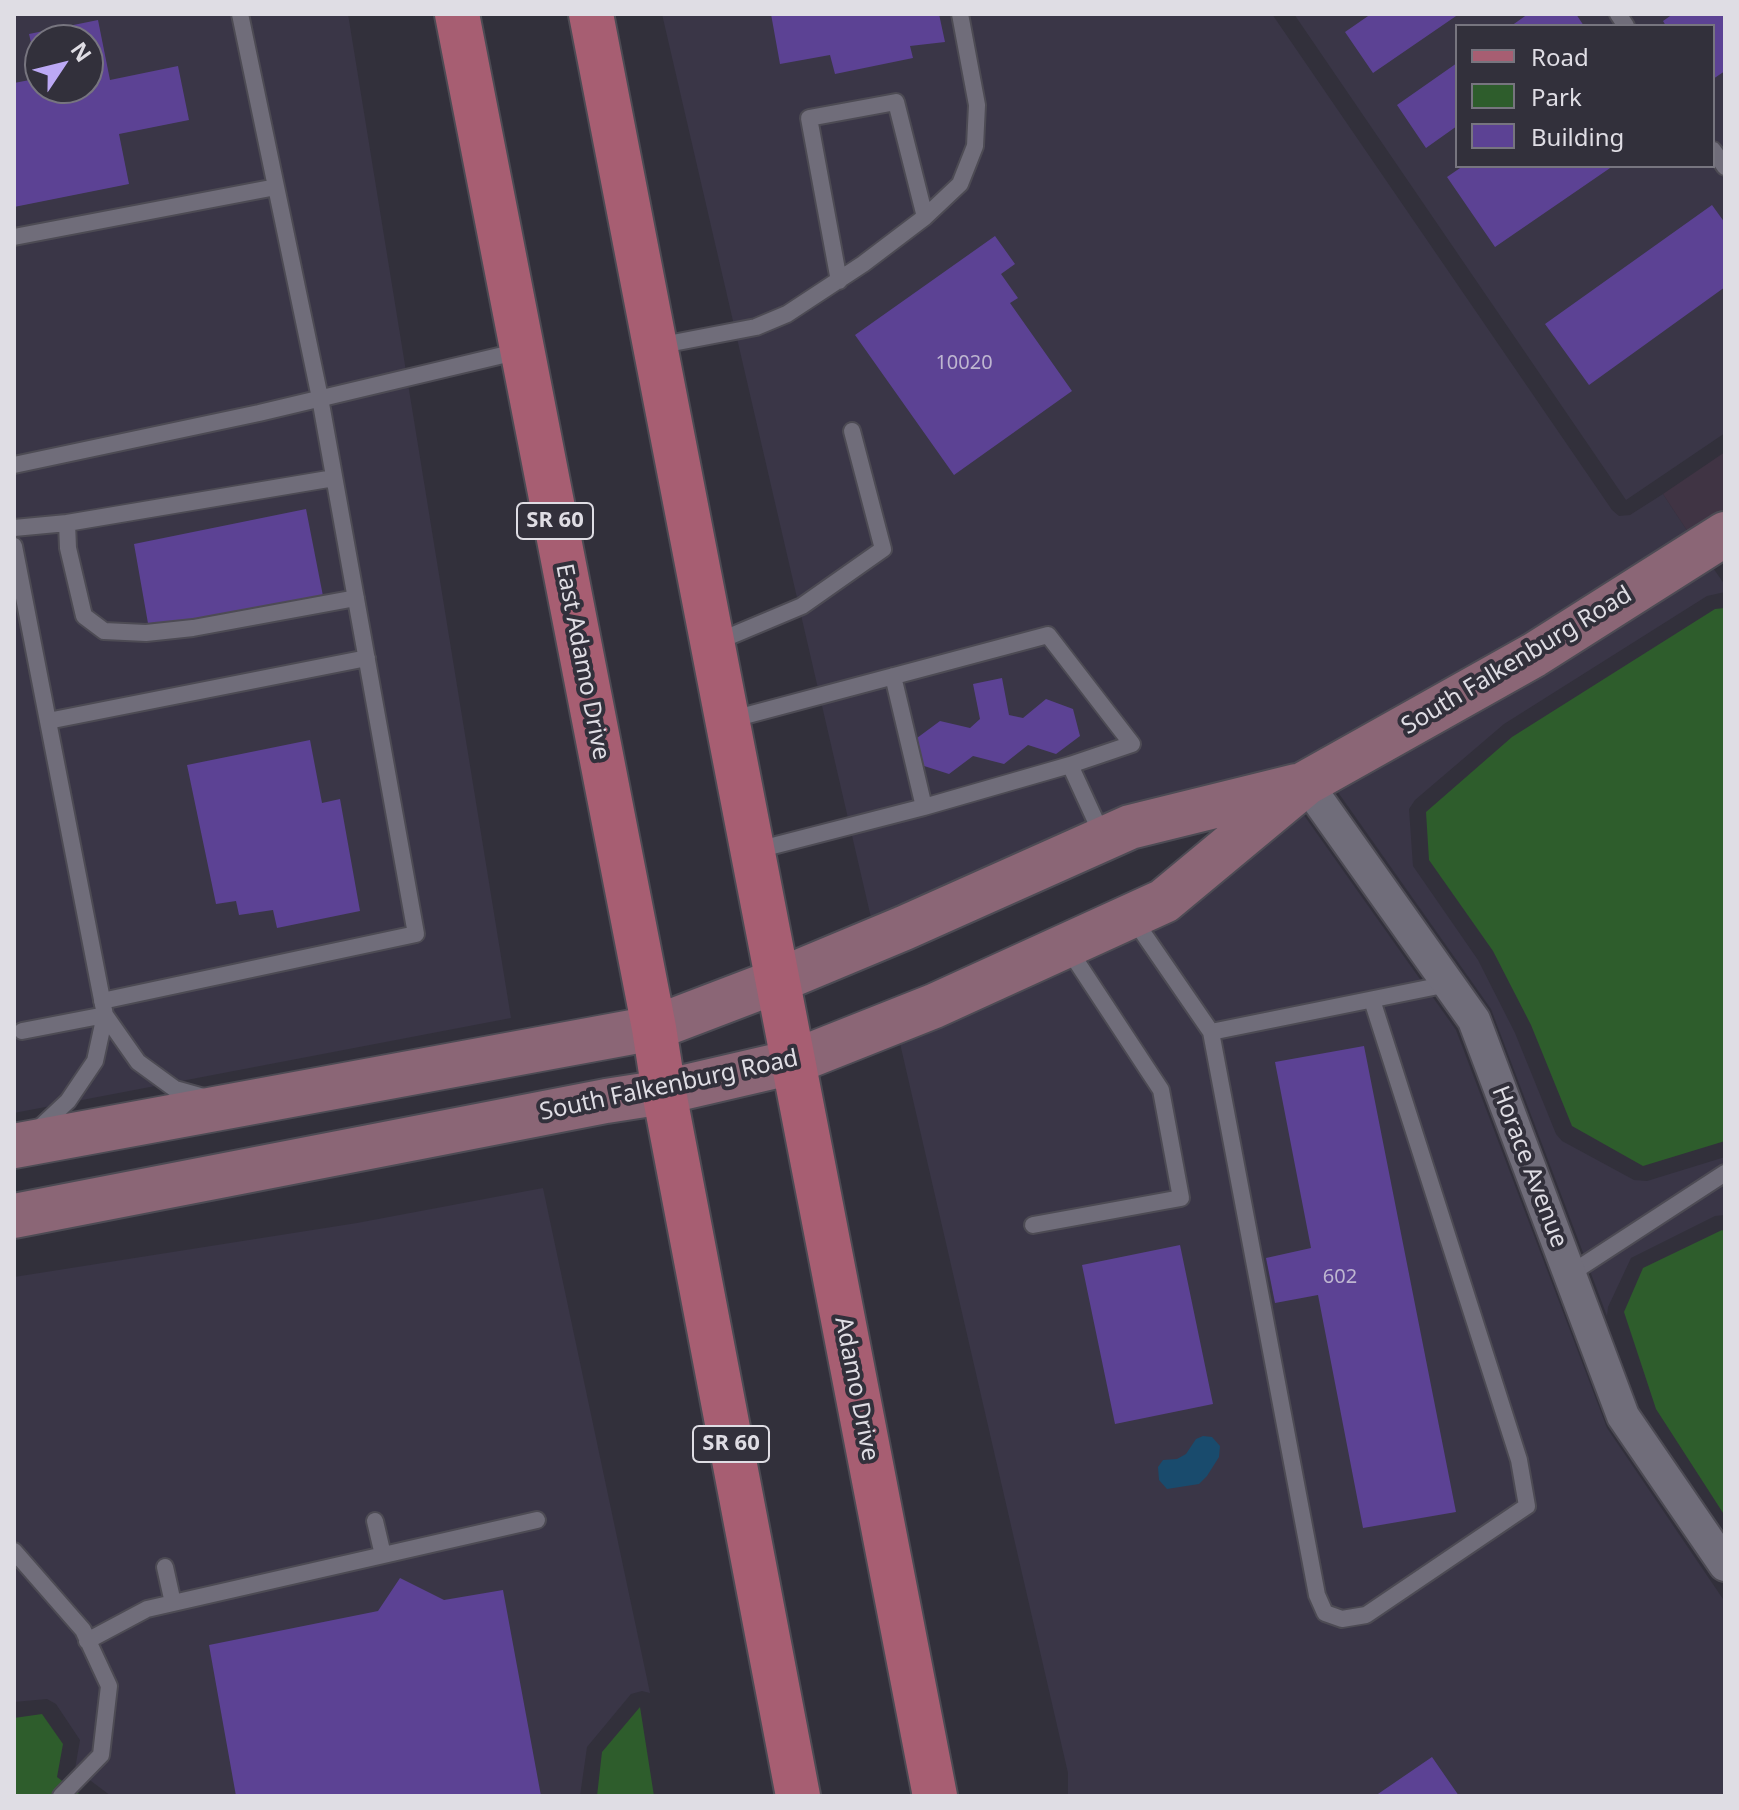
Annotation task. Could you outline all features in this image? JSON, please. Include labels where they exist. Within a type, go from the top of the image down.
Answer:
[{"type":"main road","name":"East Adamo Drive","points":[[457,14],[654,1028]]},
{"type":"main road","points":[[591,14],[777,981]]},
{"type":"main road","name":"Adamo Drive","points":[[777,981],[935,1796]]},
{"type":"main road","name":"SR 60","points":[[654,1028],[798,1796]]},
{"type":"street","name":"South Falkenburg Road","points":[[14,1216],[664,1092],[793,1062],[934,1006],[1164,901],[1306,783],[1534,655],[1725,534]]},
{"type":"street","name":"South Falkenburg Road","points":[[18,1146],[654,1028],[904,928],[1130,827],[1306,783]]},
{"type":"street","name":"Horace Avenue","points":[[1306,783],[1474,1020],[1623,1416],[1725,1565]]},
{"type":"lane","points":[[22,1031],[104,1008],[416,934],[320,398],[240,14]]},
{"type":"lane","points":[[655,346],[756,327],[798,308],[925,217],[960,184],[975,146],[977,105],[960,14]]},
{"type":"lane","points":[[839,281],[809,118],[896,102],[925,217]]},
{"type":"lane","points":[[14,237],[276,187]]},
{"type":"lane","points":[[14,465],[522,351]]},
{"type":"lane","points":[[712,644],[802,606],[883,549],[852,431]]},
{"type":"lane","points":[[14,528],[67,523],[334,478]]},
{"type":"lane","points":[[67,523],[68,548],[84,616],[104,631],[146,633],[193,628],[356,598]]},
{"type":"lane","points":[[14,546],[104,1008],[95,1061],[68,1101],[18,1146]]},
{"type":"lane","points":[[727,721],[1048,635],[1132,744],[924,807],[752,851]]},
{"type":"lane","points":[[48,721],[367,658]]},
{"type":"lane","points":[[893,676],[924,807]]},
{"type":"lane","points":[[1070,765],[1104,839]]},
{"type":"lane","points":[[1132,916],[1211,1032],[1317,1595],[1325,1613],[1342,1619],[1366,1615],[1527,1506],[1519,1460],[1372,1000]]},
{"type":"lane","points":[[1033,1225],[1181,1198],[1161,1090],[1066,946]]},
{"type":"lane","points":[[1211,1032],[1448,984]]},
{"type":"lane","points":[[104,1008],[138,1062],[175,1089],[236,1105]]},
{"type":"lane","points":[[1570,1274],[1725,1173]]},
{"type":"lane","points":[[87,1641],[147,1609],[537,1520]]},
{"type":"lane","points":[[375,1521],[383,1555]]},
{"type":"lane","points":[[14,1551],[83,1630],[109,1686],[101,1755],[61,1796]]},
{"type":"lane","points":[[165,1567],[173,1603]]},
{"type":"shaded area","points":[[14,14],[348,14],[511,1018],[14,1113]]},
{"type":"shaded area","points":[[662,14],[1272,14],[1612,510],[1619,516],[1630,515],[1663,494],[1690,535],[1525,639],[1298,766],[872,922]]},
{"type":"shaded area","points":[[1294,14],[1725,14],[1725,433],[1626,500]]},
{"type":"shaded area","points":[[1725,452],[1725,512],[1690,535],[1663,494]]},
{"type":"shaded area","points":[[1711,565],[1725,585],[1725,592],[1707,596],[1504,724],[1415,800],[1409,809],[1413,866],[1478,960],[1515,1033],[1556,1134],[1562,1141],[1634,1180],[1647,1181],[1725,1157],[1725,1215],[1715,1216],[1631,1258],[1608,1307],[1607,1316],[1491,1009],[1335,788]]},
{"type":"shaded area","points":[[1301,811],[1456,1030],[1607,1428],[1725,1602],[1725,1796],[1068,1796],[1068,1773],[899,1039]]},
{"type":"shaded area","points":[[543,1188],[650,1693],[642,1691],[631,1694],[587,1747],[580,1796],[111,1796],[75,1769],[80,1740],[56,1704],[47,1699],[14,1702],[14,1277],[357,1223]]},
{"type":"green space","points":[[1725,608],[1725,1141],[1643,1166],[1572,1126],[1531,1025],[1493,951],[1429,860],[1426,812],[1512,737],[1715,609]]},
{"type":"green space","points":[[1722,1230],[1725,1232],[1725,1516],[1656,1409],[1624,1312],[1643,1268]]},
{"type":"green space","points":[[640,1707],[654,1796],[597,1796],[602,1752]]},
{"type":"green space","points":[[42,1714],[63,1744],[57,1777],[82,1796],[14,1796],[14,1718]]},
{"type":"water","points":[[1212,1437],[1220,1446],[1219,1457],[1207,1476],[1199,1484],[1167,1489],[1159,1480],[1158,1467],[1163,1460],[1177,1459],[1186,1454],[1196,1439]]},
{"type":"building","points":[[771,14],[939,14],[945,42],[910,46],[913,58],[835,74],[830,55],[780,64]]},
{"type":"building","points":[[1371,14],[1459,14],[1373,73],[1345,32]]},
{"type":"building","points":[[1528,14],[1576,14],[1583,24],[1514,24]]},
{"type":"building","points":[[1673,14],[1725,14],[1725,71],[1715,78],[1715,24],[1665,24],[1663,21]]},
{"type":"building","points":[[98,20],[99,24],[78,24]]},
{"type":"building","points":[[104,50],[110,80],[178,66],[189,120],[119,134],[129,184],[14,207],[14,83],[24,81],[24,104],[104,104]]},
{"type":"building","points":[[1455,64],[1455,127],[1426,148],[1397,105]]},
{"type":"building","points":[[1460,168],[1610,168],[1495,247],[1447,177]]},
{"type":"building","points":[[1712,205],[1725,223],[1725,287],[1589,385],[1545,324]]},
{"type":"building","points":[[995,236],[1015,264],[1001,274],[1018,298],[1010,303],[1072,391],[954,475],[855,335]]},
{"type":"building","points":[[306,509],[323,596],[149,629],[134,544]]},
{"type":"building","points":[[1002,678],[1009,715],[1023,718],[1046,699],[1073,709],[1080,736],[1056,754],[1028,745],[1004,764],[973,756],[949,774],[921,765],[917,738],[940,721],[970,728],[980,719],[973,684]]},
{"type":"building","points":[[310,740],[322,803],[340,799],[360,911],[277,928],[273,910],[239,915],[236,901],[216,904],[187,765]]},
{"type":"building","points":[[1364,1046],[1456,1512],[1363,1528],[1318,1295],[1275,1303],[1266,1258],[1311,1248],[1275,1062]]},
{"type":"building","points":[[1180,1245],[1213,1404],[1115,1424],[1082,1265]]},
{"type":"building","points":[[400,1578],[444,1600],[503,1590],[541,1796],[236,1796],[209,1645],[378,1611]]},
{"type":"building","points":[[1432,1757],[1459,1796],[1375,1796]]}]
